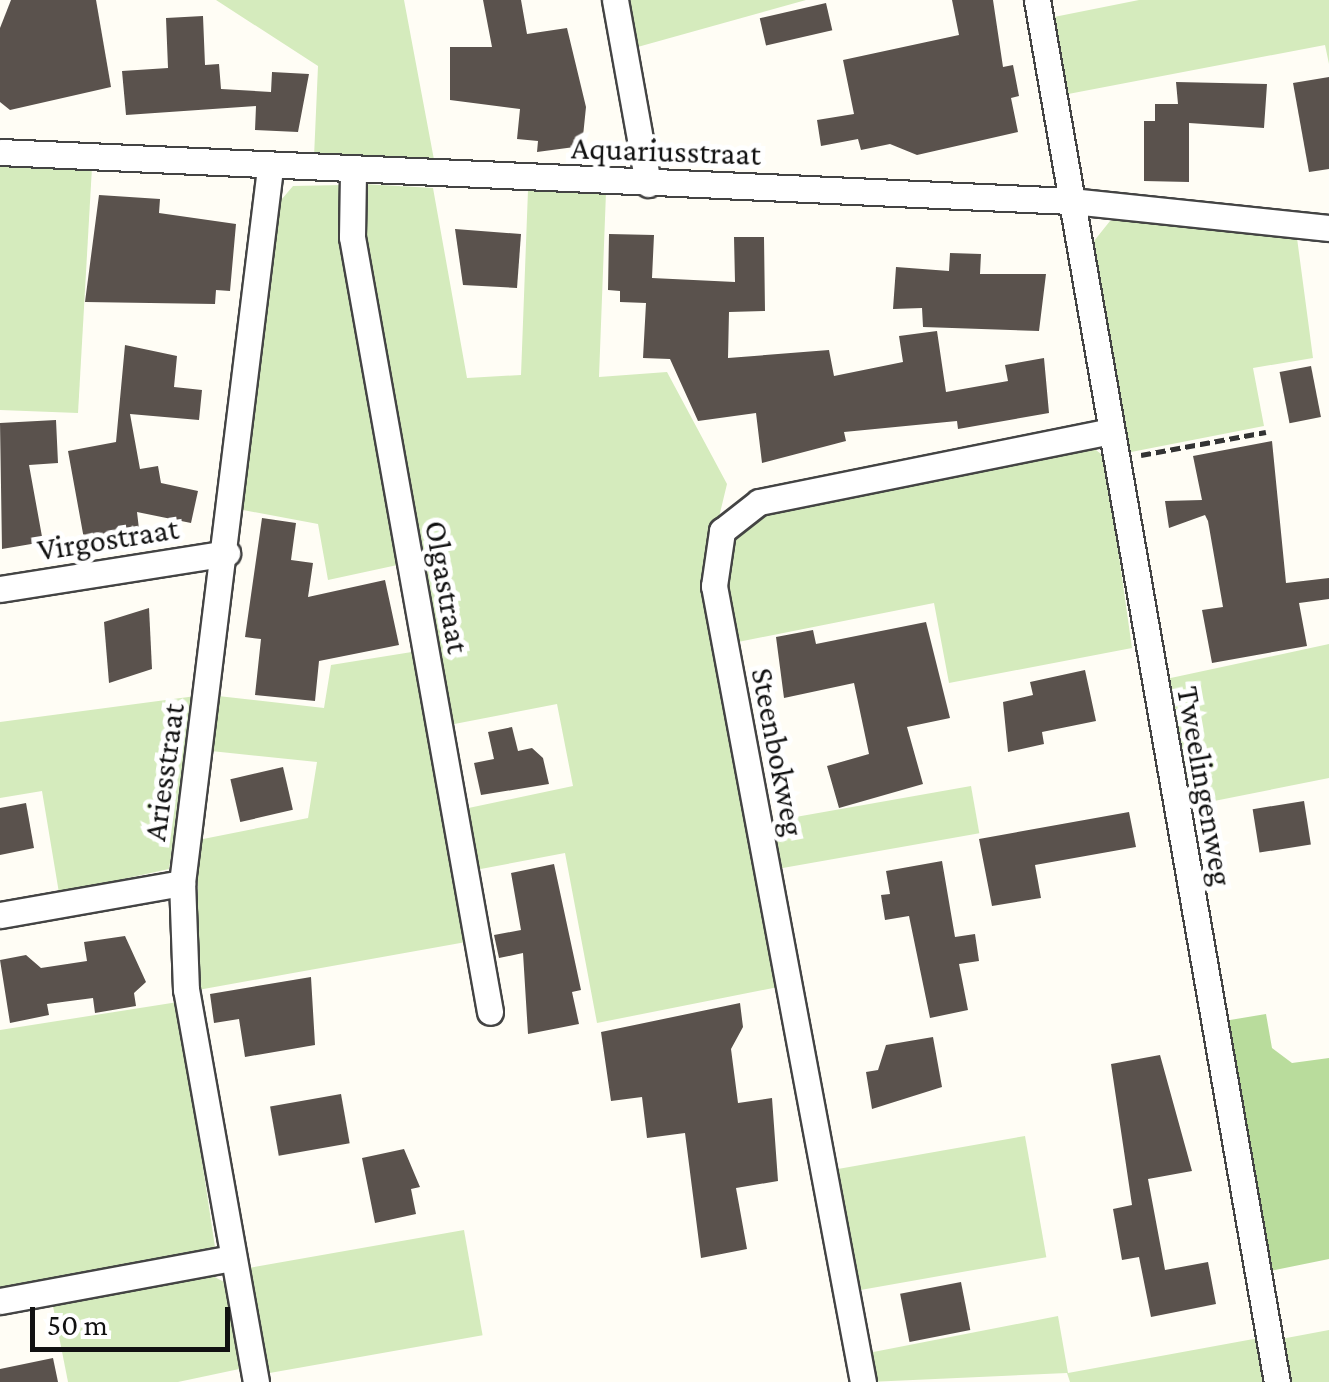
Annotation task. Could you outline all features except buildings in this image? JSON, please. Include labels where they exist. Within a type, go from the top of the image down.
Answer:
[{"type":"street","points":[[615,0],[648,184]]},
{"type":"street","name":"Tweelingenweg","points":[[1037,0],[1277,1382]]},
{"type":"street","name":"Aquariusstraat","points":[[0,152],[353,173],[1071,200],[1329,228]]},
{"type":"street","name":"Ariesstraat","points":[[256,1382],[186,990],[182,883],[227,553],[270,168]]},
{"type":"street","name":"Olgastraat","points":[[353,173],[352,237],[490,1012]]},
{"type":"street","name":"Steenbokweg","points":[[863,1382],[714,586],[722,531],[759,502],[1110,431]]},
{"type":"street","name":"Virgostraat","points":[[0,589],[227,553]]},
{"type":"street","points":[[0,915],[182,883]]},
{"type":"street","points":[[0,1301],[233,1258]]},
{"type":"path","points":[[1115,460],[1266,432]]},
{"type":"green space","points":[[216,0],[404,0],[435,165],[314,157],[318,66]]},
{"type":"green space","points":[[626,0],[806,0],[634,48]]},
{"type":"green space","points":[[1139,0],[1329,0],[1329,64],[1325,45],[1063,95],[1049,18]]},
{"type":"green space","points":[[0,162],[92,167],[78,413],[0,410]]},
{"type":"green space","points":[[363,184],[433,188],[467,378],[521,375],[528,190],[606,192],[599,377],[667,372],[727,484],[714,538],[778,987],[597,1023],[565,853],[470,871],[459,810],[573,786],[557,704],[444,726],[361,238]]},
{"type":"green space","points":[[343,185],[402,564],[328,580],[318,524],[243,510],[276,206],[293,186]]},
{"type":"green space","points":[[1128,218],[1297,238],[1313,358],[1253,368],[1264,426],[1126,453],[1094,241],[1110,221]]},
{"type":"green space","points":[[1092,447],[1105,457],[1132,648],[949,683],[934,603],[733,643],[722,583],[732,538],[765,512]]},
{"type":"green space","points":[[1329,644],[1329,778],[1189,806],[1166,679]]},
{"type":"green space","points":[[418,651],[466,942],[198,990],[198,840],[308,818],[317,762],[211,751],[218,696],[324,708],[331,665]]},
{"type":"green space","points":[[196,696],[169,869],[59,893],[42,791],[0,798],[0,722]]},
{"type":"green space","points":[[971,786],[979,833],[778,869],[770,821]]},
{"type":"green space","points":[[178,1002],[215,1247],[0,1295],[0,1030]]},
{"type":"green space","points":[[1266,1014],[1272,1048],[1292,1063],[1329,1058],[1329,1259],[1270,1271],[1224,1021]]},
{"type":"green space","points":[[1025,1136],[1046,1257],[846,1292],[825,1171]]},
{"type":"green space","points":[[464,1230],[483,1335],[264,1374],[245,1269]]},
{"type":"green space","points":[[209,1274],[226,1283],[244,1368],[178,1382],[68,1382],[52,1301]]},
{"type":"green space","points":[[1058,1316],[1068,1373],[1259,1338],[1267,1382],[1070,1382],[1067,1373],[869,1382],[863,1354]]},
{"type":"green space","points":[[1329,1330],[1329,1382],[1289,1382],[1281,1339]]}]
